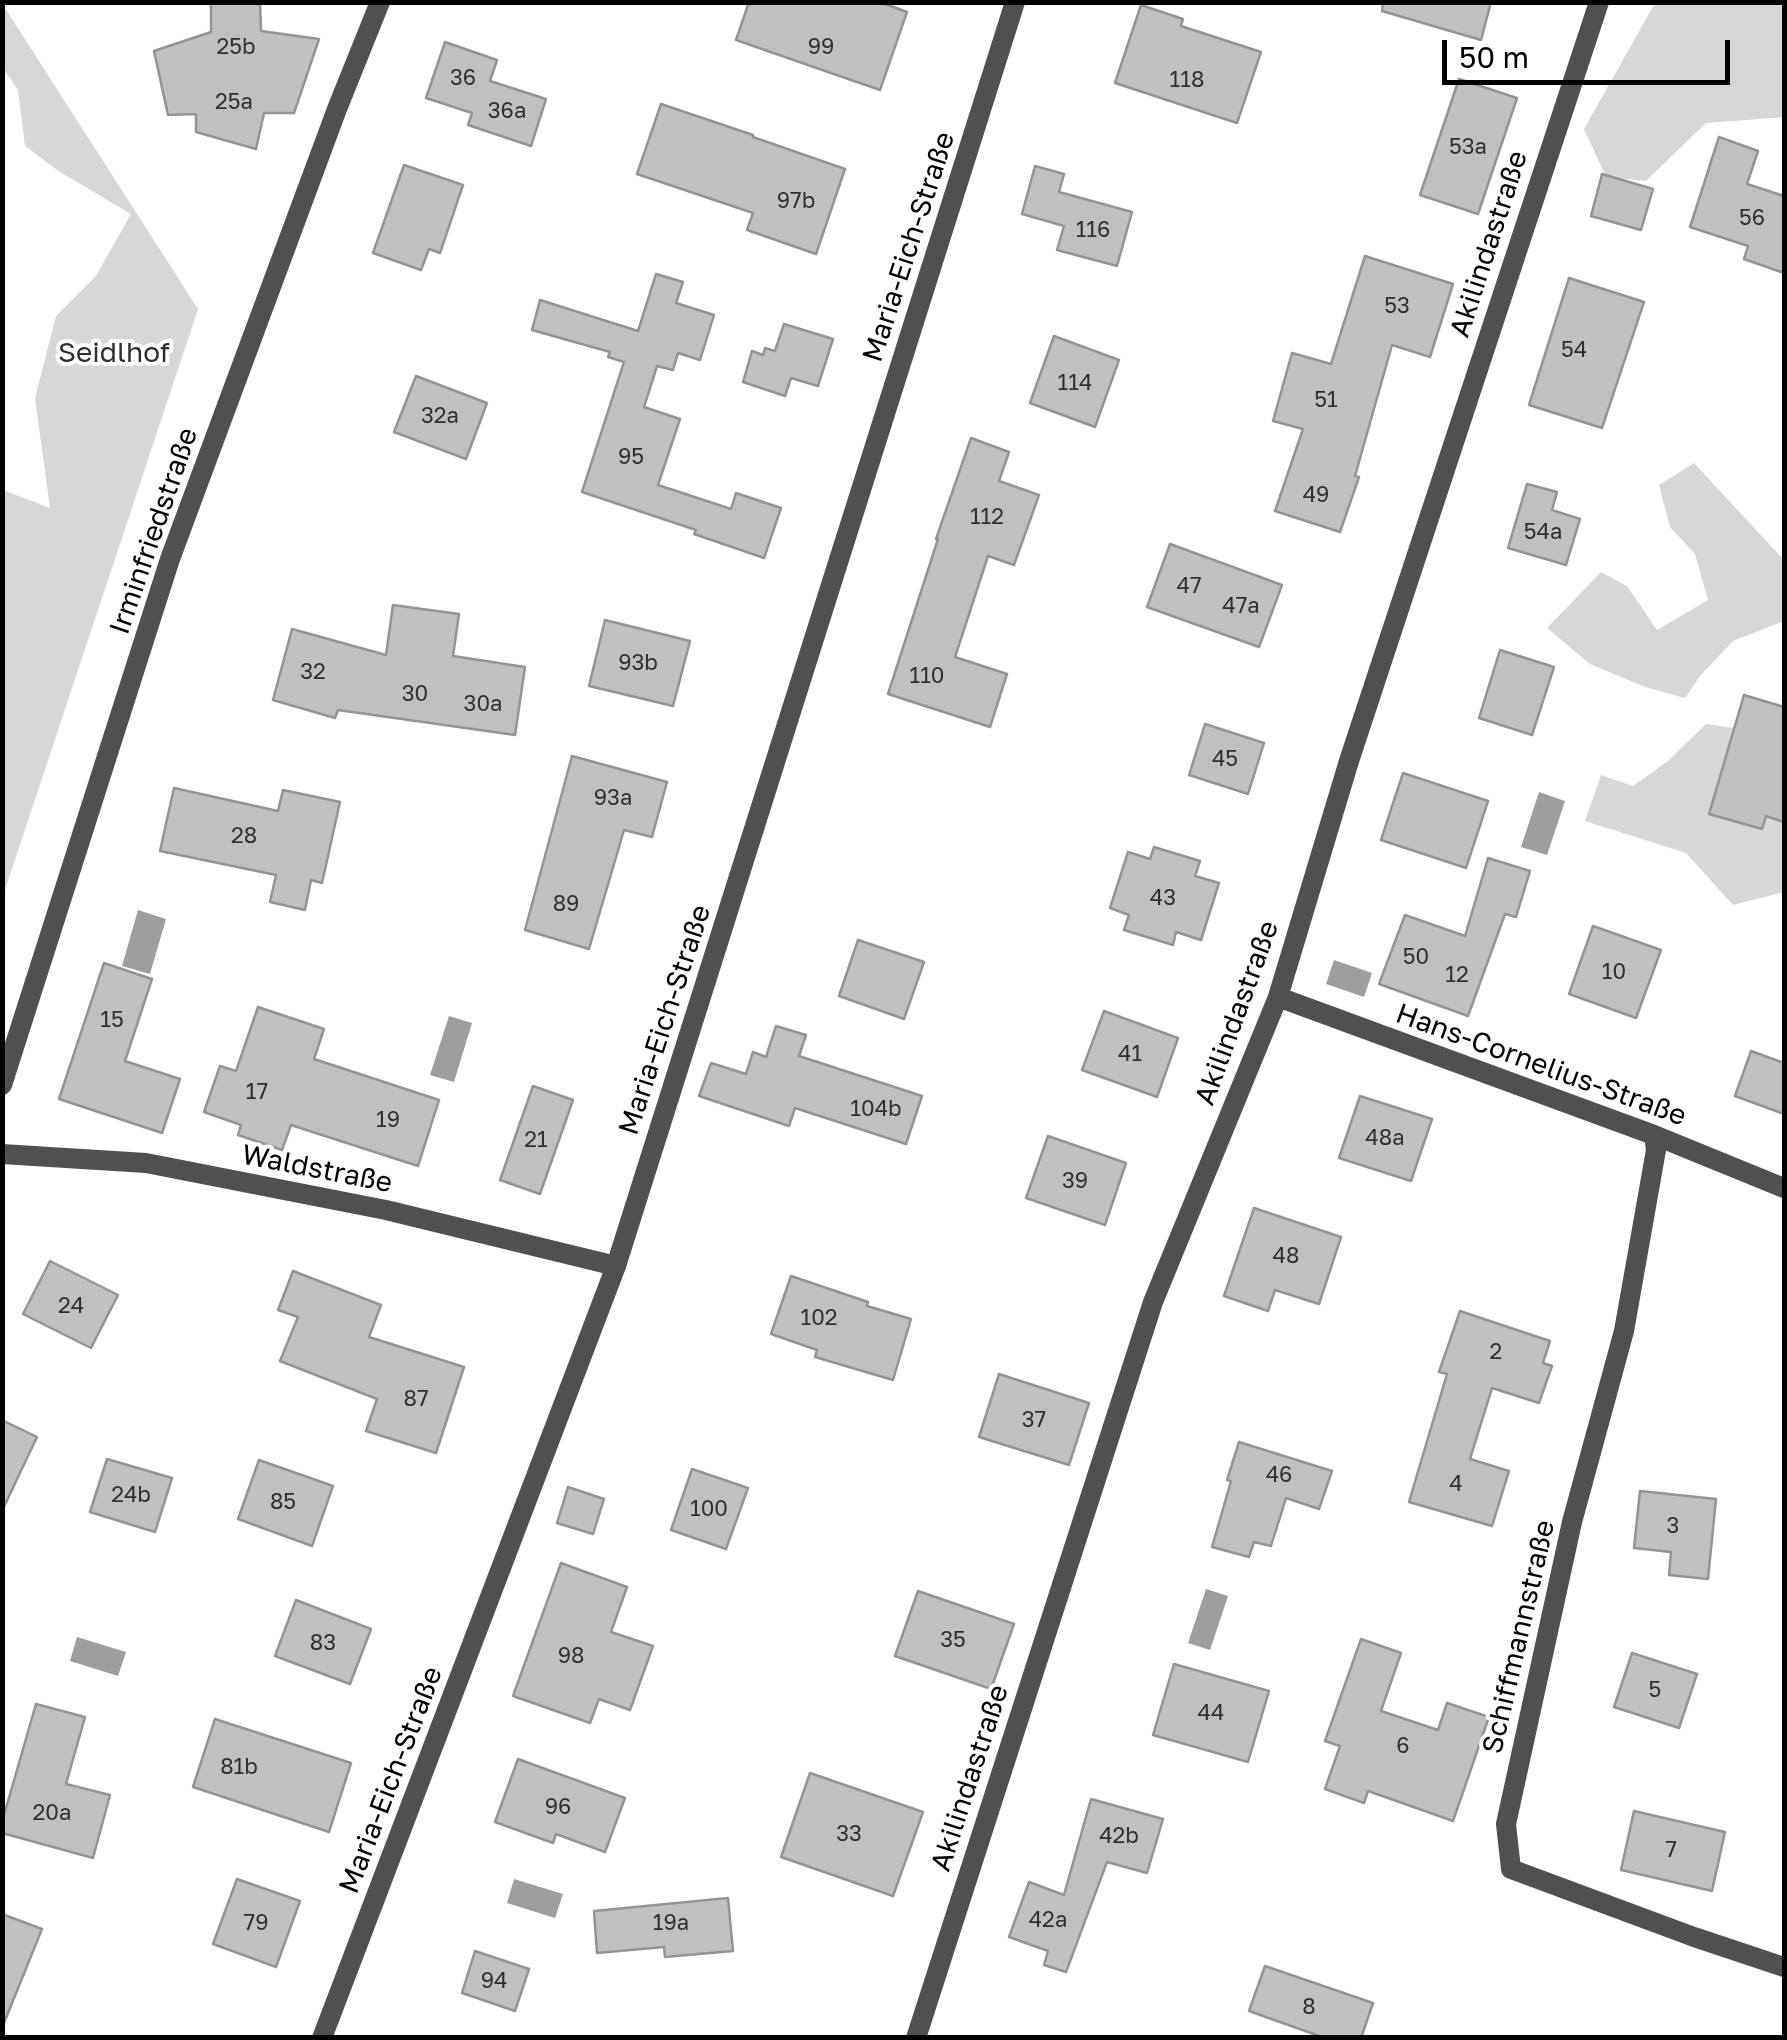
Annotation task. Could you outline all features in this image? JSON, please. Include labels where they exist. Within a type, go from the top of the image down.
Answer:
[{"type":"street","name":"Irminfriedstraße","points":[[2,1085],[170,559],[380,2]]},
{"type":"street","name":"Maria-Eich-Straße","points":[[322,2038],[616,1266],[1015,2]]},
{"type":"street","name":"Akilindastraße","points":[[916,2038],[1152,1302],[1278,997],[1348,761],[1599,2]]},
{"type":"street","name":"Hans-Cornelius-Straße","points":[[1278,997],[1654,1135],[1784,1188]]},
{"type":"street","name":"Schiffmannstraße","points":[[1654,1135],[1656,1150],[1624,1331],[1572,1522],[1506,1824],[1511,1869],[1784,1967]]},
{"type":"street","name":"Waldstraße","points":[[2,1154],[146,1163],[386,1210],[616,1266]]},
{"type":"green space","points":[[1655,3],[1784,3],[1784,117],[1706,123],[1646,181],[1606,177],[1584,129]]},
{"type":"green space","name":"Seidlhof","points":[[3,5],[198,309],[3,896],[3,490],[50,508],[35,398],[56,316],[96,276],[131,214],[25,146],[18,90],[3,68]]},
{"type":"green space","points":[[1694,463],[1784,560],[1784,621],[1733,641],[1685,698],[1645,687],[1590,664],[1547,628],[1601,572],[1627,586],[1657,630],[1708,600],[1695,554],[1670,527],[1659,485]]},
{"type":"green space","points":[[1706,724],[1734,728],[1709,814],[1761,829],[1766,816],[1784,822],[1784,892],[1733,905],[1686,853],[1585,821],[1601,775],[1633,786],[1668,761]]},
{"type":"shaded area","points":[[1539,792],[1565,801],[1547,855],[1521,847]]},
{"type":"shaded area","points":[[138,910],[166,919],[150,974],[122,966]]},
{"type":"shaded area","points":[[1334,960],[1372,973],[1364,997],[1326,984]]},
{"type":"shaded area","points":[[449,1016],[472,1023],[454,1082],[430,1075]]},
{"type":"shaded area","points":[[1206,1589],[1228,1596],[1210,1650],[1188,1643]]},
{"type":"shaded area","points":[[77,1637],[126,1652],[118,1676],[70,1661]]},
{"type":"shaded area","points":[[514,1879],[563,1894],[555,1918],[507,1903]]},
{"type":"building","points":[[211,2],[260,2],[261,31],[319,39],[294,113],[264,113],[256,149],[196,132],[196,114],[168,115],[154,51],[211,32]]},
{"type":"building","points":[[749,2],[880,2],[907,12],[880,90],[736,40]]},
{"type":"building","points":[[1383,2],[1491,2],[1481,40],[1382,11]]},
{"type":"building","points":[[1141,5],[1183,19],[1181,26],[1261,52],[1237,123],[1115,83]]},
{"type":"building","points":[[445,42],[497,60],[490,81],[546,99],[531,146],[468,125],[472,113],[426,98]]},
{"type":"building","points":[[1459,79],[1517,98],[1478,214],[1420,195]]},
{"type":"building","points":[[661,104],[845,169],[816,254],[747,230],[753,213],[637,174]]},
{"type":"building","points":[[1719,137],[1758,151],[1747,184],[1784,196],[1784,273],[1744,259],[1748,246],[1690,227]]},
{"type":"building","points":[[404,165],[463,185],[440,253],[429,249],[421,270],[373,253]]},
{"type":"building","points":[[1035,166],[1064,174],[1059,192],[1132,212],[1117,266],[1057,250],[1064,226],[1022,214]]},
{"type":"building","points":[[1602,174],[1653,189],[1641,230],[1591,216]]},
{"type":"building","points":[[1365,256],[1453,284],[1430,357],[1392,345],[1355,476],[1359,477],[1340,532],[1275,511],[1303,429],[1273,421],[1292,353],[1331,364]]},
{"type":"building","points":[[656,274],[683,282],[676,303],[714,315],[700,360],[678,353],[673,370],[657,366],[644,407],[680,419],[658,485],[731,509],[736,493],[781,508],[764,558],[694,534],[696,530],[582,492],[624,362],[608,357],[610,352],[532,330],[540,300],[638,331]]},
{"type":"building","points":[[1569,278],[1644,302],[1602,428],[1529,405]]},
{"type":"building","points":[[784,324],[833,339],[818,386],[791,378],[785,396],[743,382],[752,351],[763,355],[765,348],[775,351]]},
{"type":"building","points":[[1054,336],[1119,360],[1095,427],[1030,403]]},
{"type":"building","points":[[416,376],[487,403],[466,459],[394,432]]},
{"type":"building","points":[[971,438],[1009,452],[999,481],[1039,495],[1014,565],[988,556],[955,657],[1007,674],[990,727],[888,694]]},
{"type":"building","points":[[1527,484],[1557,492],[1552,510],[1580,519],[1566,565],[1508,548]]},
{"type":"building","points":[[1170,544],[1282,585],[1259,647],[1147,607]]},
{"type":"building","points":[[393,605],[459,614],[453,656],[525,667],[515,735],[338,710],[335,718],[273,700],[292,629],[386,655]]},
{"type":"building","points":[[605,620],[690,641],[673,706],[589,686]]},
{"type":"building","points":[[1500,650],[1554,667],[1532,735],[1479,718]]},
{"type":"building","points":[[1744,695],[1784,707],[1784,822],[1766,816],[1762,829],[1709,814]]},
{"type":"building","points":[[1205,724],[1264,743],[1248,794],[1189,775]]},
{"type":"building","points":[[572,756],[667,782],[652,837],[624,830],[589,949],[525,930]]},
{"type":"building","points":[[1403,773],[1488,801],[1466,868],[1381,840]]},
{"type":"building","points":[[174,788],[278,811],[283,790],[340,802],[322,883],[311,880],[305,910],[270,902],[276,875],[160,851]]},
{"type":"building","points":[[1154,847],[1200,861],[1195,876],[1219,883],[1201,940],[1176,932],[1173,945],[1124,930],[1129,915],[1110,908],[1128,852],[1150,859]]},
{"type":"building","points":[[1488,858],[1530,871],[1516,917],[1505,914],[1468,1016],[1379,984],[1405,915],[1465,936]]},
{"type":"building","points":[[1593,926],[1661,950],[1636,1018],[1569,994]]},
{"type":"building","points":[[858,940],[924,962],[904,1019],[839,996]]},
{"type":"building","points":[[104,963],[152,979],[125,1061],[180,1079],[162,1133],[59,1099]]},
{"type":"building","points":[[258,1007],[324,1029],[314,1059],[439,1100],[418,1166],[291,1125],[282,1150],[238,1135],[241,1125],[204,1112],[220,1066],[236,1071]]},
{"type":"building","points":[[1104,1011],[1178,1038],[1157,1097],[1082,1070]]},
{"type":"building","points":[[776,1026],[806,1035],[799,1056],[922,1096],[906,1144],[795,1108],[789,1126],[699,1096],[711,1063],[746,1074],[753,1052],[766,1057]]},
{"type":"building","points":[[1751,1051],[1784,1063],[1784,1114],[1735,1096]]},
{"type":"building","points":[[533,1086],[573,1100],[540,1194],[500,1180]]},
{"type":"building","points":[[1360,1096],[1432,1119],[1411,1181],[1339,1158]]},
{"type":"building","points":[[1048,1136],[1126,1163],[1105,1225],[1026,1198]]},
{"type":"building","points":[[1254,1208],[1341,1237],[1319,1304],[1275,1290],[1268,1311],[1224,1296]]},
{"type":"building","points":[[50,1261],[118,1295],[91,1348],[23,1314]]},
{"type":"building","points":[[293,1271],[381,1305],[369,1337],[464,1367],[436,1453],[366,1431],[377,1399],[280,1361],[298,1317],[278,1310]]},
{"type":"building","points":[[791,1276],[911,1319],[893,1380],[815,1357],[817,1350],[771,1334]]},
{"type":"building","points":[[1460,1311],[1550,1341],[1543,1363],[1552,1366],[1539,1403],[1492,1388],[1470,1459],[1509,1471],[1492,1526],[1409,1502],[1447,1374],[1439,1372]]},
{"type":"building","points":[[999,1374],[1089,1403],[1069,1465],[979,1437]]},
{"type":"building","points":[[2,1420],[37,1437],[2,1511]]},
{"type":"building","points":[[1239,1442],[1332,1471],[1319,1509],[1286,1498],[1271,1546],[1254,1542],[1249,1557],[1212,1547]]},
{"type":"building","points":[[107,1459],[172,1478],[155,1532],[90,1512]]},
{"type":"building","points":[[259,1460],[333,1486],[312,1546],[238,1519]]},
{"type":"building","points":[[692,1469],[748,1488],[726,1549],[671,1530]]},
{"type":"building","points":[[568,1487],[604,1499],[593,1534],[557,1523]]},
{"type":"building","points":[[1640,1491],[1716,1499],[1708,1579],[1669,1575],[1671,1552],[1634,1548]]},
{"type":"building","points":[[561,1563],[627,1587],[611,1632],[653,1646],[630,1710],[599,1699],[590,1723],[513,1696]]},
{"type":"building","points":[[918,1591],[1014,1624],[991,1689],[895,1656]]},
{"type":"building","points":[[296,1600],[371,1629],[350,1684],[275,1656]]},
{"type":"building","points":[[1361,1639],[1401,1653],[1381,1711],[1438,1730],[1447,1703],[1489,1717],[1453,1821],[1368,1791],[1364,1803],[1325,1789],[1340,1746],[1325,1741]]},
{"type":"building","points":[[1632,1653],[1697,1674],[1679,1728],[1614,1707]]},
{"type":"building","points":[[1174,1664],[1269,1691],[1248,1762],[1153,1735]]},
{"type":"building","points":[[36,1704],[85,1717],[66,1784],[110,1795],[93,1858],[2,1833]]},
{"type":"building","points":[[215,1719],[351,1763],[329,1832],[193,1787]]},
{"type":"building","points":[[518,1759],[625,1798],[605,1852],[556,1834],[553,1843],[495,1822]]},
{"type":"building","points":[[810,1773],[923,1812],[893,1896],[781,1857]]},
{"type":"building","points":[[1091,1799],[1163,1819],[1147,1873],[1107,1862],[1066,1972],[1044,1965],[1048,1951],[1009,1937],[1029,1882],[1064,1895]]},
{"type":"building","points":[[1634,1811],[1725,1832],[1712,1891],[1621,1870]]},
{"type":"building","points":[[237,1879],[300,1901],[276,1967],[213,1944]]},
{"type":"building","points":[[728,1898],[733,1951],[665,1957],[664,1947],[597,1953],[594,1911]]},
{"type":"building","points":[[2,1914],[42,1929],[4,2023],[2,2023]]},
{"type":"building","points":[[475,1951],[529,1969],[515,2011],[462,1993]]},
{"type":"building","points":[[1265,1966],[1373,2003],[1361,2038],[1325,2038],[1249,2011]]}]
